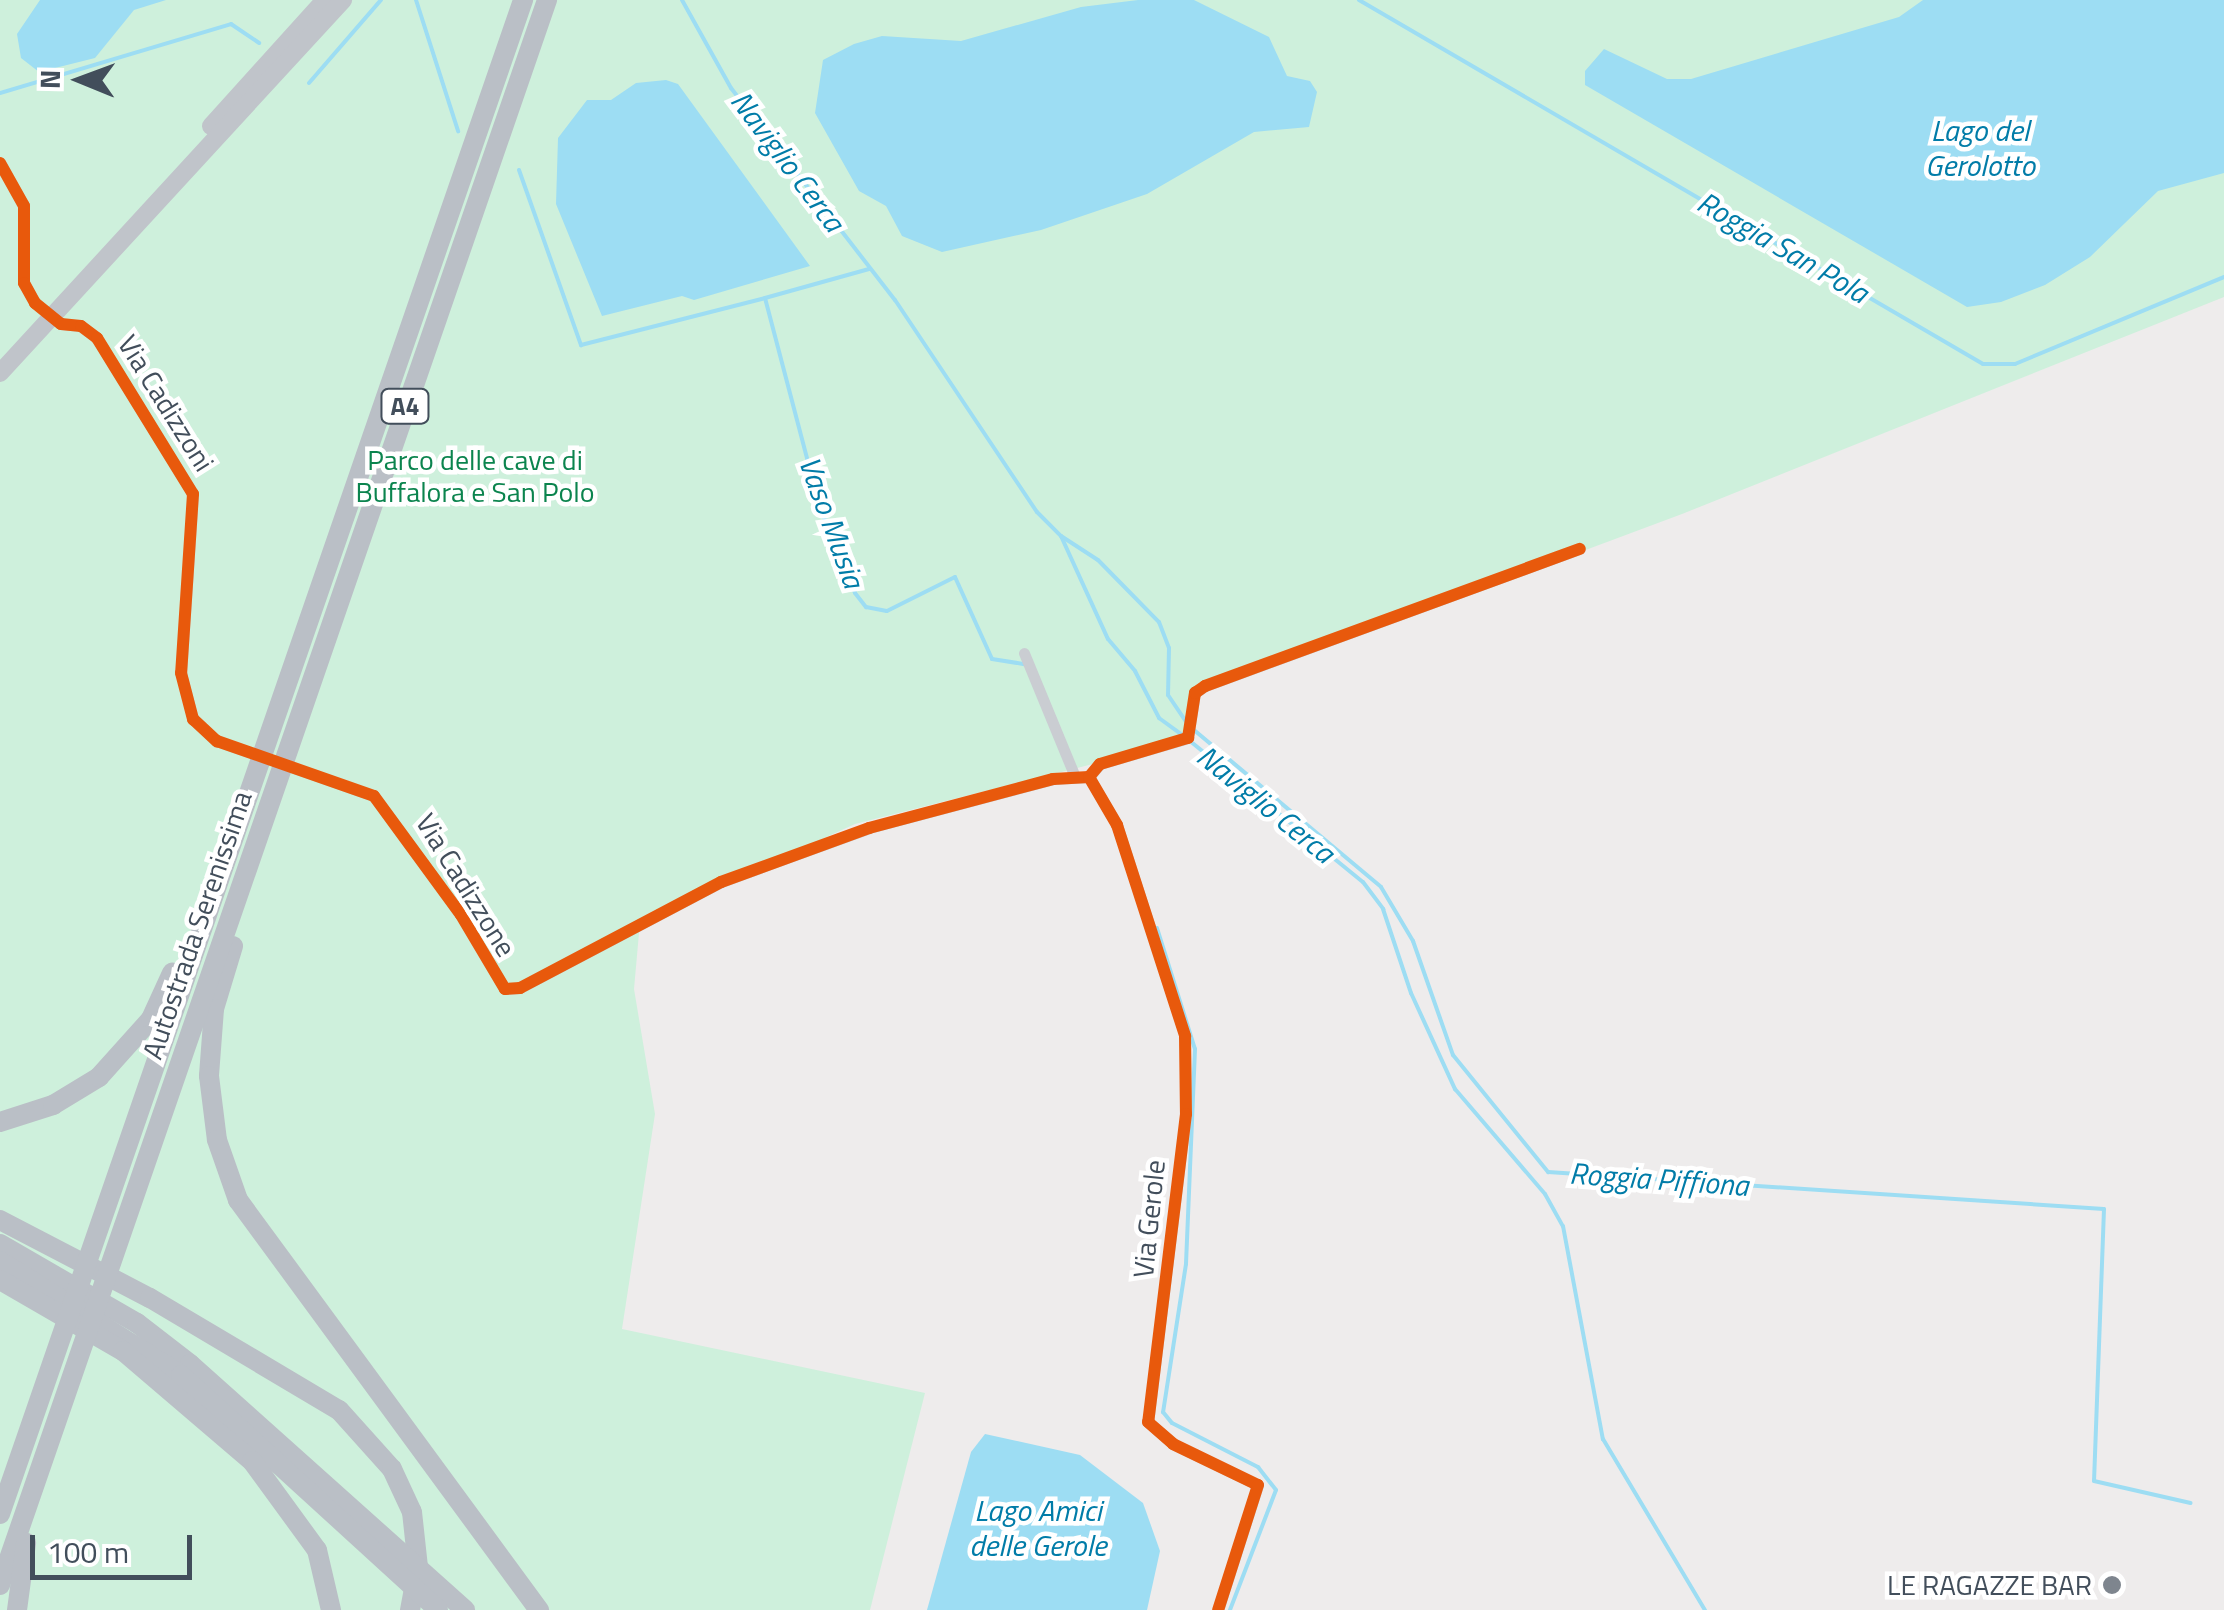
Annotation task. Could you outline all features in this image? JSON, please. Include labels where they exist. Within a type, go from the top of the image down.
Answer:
[{"type":"highway","points":[[0,372],[325,0]]},
{"type":"highway","points":[[0,356],[48,313],[342,0]]},
{"type":"highway","name":"Autostrada Serenissima","points":[[0,1514],[523,0]]},
{"type":"highway","name":"Autostrada Serenissima","points":[[0,1585],[547,0]]},
{"type":"highway","points":[[0,1122],[78,1092],[140,1032],[166,990],[242,806]]},
{"type":"highway","points":[[264,813],[249,898],[210,1036],[211,1109],[225,1170],[256,1231],[539,1610]]},
{"type":"highway","points":[[0,1220],[36,1269],[130,1337],[465,1610]]},
{"type":"highway","points":[[0,1244],[181,1376],[438,1610]]},
{"type":"highway","points":[[0,1261],[150,1298],[339,1410],[392,1469],[417,1540],[410,1610]]},
{"type":"highway","points":[[0,1280],[36,1269]]},
{"type":"highway","points":[[130,1337],[282,1494],[317,1550],[331,1610]]},
{"type":"highway","points":[[0,1482],[26,1438]]},
{"type":"highway","points":[[17,1610],[38,1469]]},
{"type":"street","name":"Via Cadizzoni","points":[[0,163],[24,206],[22,270],[30,294],[61,324],[81,326],[97,338],[193,494],[184,695],[200,730],[236,748],[308,772]]},
{"type":"street","points":[[1024,652],[1075,777],[1089,777],[1100,764],[1178,743],[1192,727],[1195,693],[1205,686],[1580,549]]},
{"type":"street","name":"Via Cadizzone","points":[[308,772],[358,788],[388,809],[505,989],[520,988],[633,923],[721,882],[869,828],[1075,777]]},
{"type":"street","name":"Via Gerole","points":[[1089,777],[1116,825],[1184,1036],[1186,1114],[1148,1422],[1172,1444],[1251,1476],[1258,1485],[1218,1610]]},
{"type":"green space","name":"Parco delle cave di Buffalora e San Polo","points":[[0,0],[2224,0],[2224,297],[1682,514],[1194,696],[1191,734],[1180,742],[855,824],[640,922],[634,989],[655,1114],[622,1329],[925,1393],[870,1610],[0,1610]]},
{"type":"water","points":[[40,0],[166,0],[134,10],[95,58],[39,72],[21,58],[17,34]]},
{"type":"water","points":[[1138,0],[1194,0],[1269,37],[1287,76],[1310,81],[1317,92],[1309,127],[1254,132],[1147,194],[1041,230],[942,252],[902,236],[886,206],[859,191],[815,113],[823,60],[854,44],[882,36],[961,41],[1081,7]]},
{"type":"water","name":"Lago del Gerolotto","points":[[1923,0],[2224,0],[2224,173],[2158,191],[2090,257],[2045,285],[2001,302],[1967,307],[1585,85],[1585,71],[1604,49],[1667,79],[1691,79],[1899,17]]},
{"type":"water","points":[[666,80],[678,84],[810,266],[694,300],[682,296],[602,316],[556,204],[558,138],[587,100],[611,100],[636,83]]},
{"type":"water","name":"Lago Amici delle Gerole","points":[[985,1434],[1080,1455],[1143,1503],[1160,1551],[1147,1610],[927,1610],[971,1452]]},
{"type":"waterway","name":"Vaso Musia","points":[[309,83],[381,0]]},
{"type":"waterway","name":"Vaso Musia","points":[[416,0],[458,131]]},
{"type":"waterway","name":"Naviglio Cerca","points":[[682,0],[731,88],[895,300],[1037,512],[1061,536],[1108,639],[1135,671],[1159,718],[1182,735]]},
{"type":"waterway","name":"Roggia San Pola","points":[[1359,0],[1983,364],[2015,364],[2224,277]]},
{"type":"waterway","name":"Vaso Musia","points":[[0,93],[231,24],[259,43]]},
{"type":"waterway","name":"Vaso Musia","points":[[519,170],[581,345],[765,298],[820,508],[855,593],[866,607],[887,611],[955,577],[992,659],[1025,664]]},
{"type":"waterway","name":"Vaso Musia","points":[[765,298],[869,269]]},
{"type":"waterway","name":"Roggia Piffiona","points":[[1061,536],[1098,560],[1159,622],[1169,648],[1168,695],[1187,723]]},
{"type":"waterway","name":"Roggia Piffiona","points":[[1194,730],[1381,887],[1413,941],[1453,1055],[1548,1172],[2104,1209],[2094,1481],[2191,1503]]},
{"type":"waterway","name":"Naviglio Cerca","points":[[1190,741],[1363,882],[1383,909],[1411,993],[1455,1089],[1545,1194],[1563,1226],[1603,1439],[1705,1610]]},
{"type":"waterway","name":"Vaso Musia","points":[[1157,928],[1195,1049],[1186,1264],[1163,1412],[1172,1423],[1258,1467],[1276,1490],[1230,1610]]},
{"type":"cycle path","points":[[0,163],[24,206],[24,283],[35,303],[61,324],[81,326],[97,338],[193,494],[181,673],[193,719],[217,741],[374,796],[461,915],[505,989],[520,988],[721,882],[869,828],[1053,779],[1089,777],[1117,825],[1185,1036],[1186,1114],[1148,1422],[1173,1444],[1258,1485],[1218,1610]]},
{"type":"cycle path","points":[[1089,777],[1100,764],[1188,738],[1195,693],[1205,686],[1580,549]]},
{"type":"place","name":"LE RAGAZZE BAR","points":[[2112,1585]]}]
